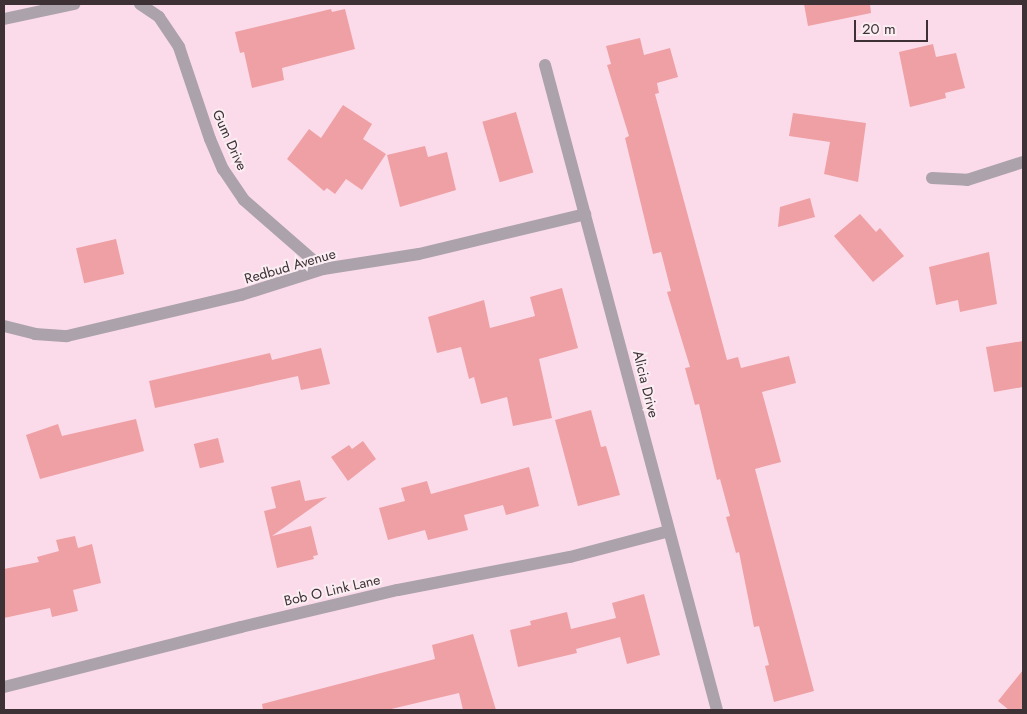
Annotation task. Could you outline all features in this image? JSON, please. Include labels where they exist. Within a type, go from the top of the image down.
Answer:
[{"type":"street","points":[[4,19],[74,4]]},
{"type":"street","name":"Gum Drive","points":[[140,4],[159,17],[179,47],[210,139],[223,169],[244,200],[323,270]]},
{"type":"street","name":"Alicia Drive","points":[[545,65],[717,710]]},
{"type":"street","points":[[932,178],[966,180],[1023,162]]},
{"type":"street","name":"Redbud Avenue","points":[[4,326],[67,336],[240,295],[323,270],[419,254],[586,214]]},
{"type":"street","name":"Bob O Link Lane","points":[[4,687],[296,614],[570,557],[669,531]]},
{"type":"building","points":[[804,4],[870,4],[871,13],[808,26]]},
{"type":"building","points":[[331,9],[332,12],[345,9],[355,49],[282,68],[284,80],[252,88],[244,52],[240,53],[235,32]]},
{"type":"building","points":[[640,38],[644,55],[670,48],[678,77],[657,83],[659,93],[655,94],[727,360],[738,357],[741,368],[789,356],[796,383],[762,392],[781,462],[755,469],[814,691],[774,702],[765,666],[769,665],[759,626],[754,627],[739,552],[736,553],[726,517],[730,516],[720,479],[717,480],[699,404],[695,405],[685,368],[690,367],[667,292],[671,291],[661,252],[653,254],[625,138],[629,136],[607,65],[611,64],[606,46]]},
{"type":"building","points":[[933,44],[936,57],[956,53],[965,88],[945,93],[946,98],[910,107],[899,52]]},
{"type":"building","points":[[343,105],[372,124],[363,139],[386,154],[362,190],[346,179],[335,194],[327,188],[324,191],[287,159],[309,129],[321,138]]},
{"type":"building","points":[[516,112],[533,173],[500,182],[482,122]]},
{"type":"building","points":[[793,113],[866,123],[858,182],[824,174],[830,142],[789,136]]},
{"type":"building","points":[[425,146],[428,157],[447,152],[456,190],[400,207],[387,155]]},
{"type":"building","points":[[810,198],[815,217],[778,227],[780,207]]},
{"type":"building","points":[[860,214],[876,232],[880,228],[904,256],[873,282],[834,236]]},
{"type":"building","points":[[116,239],[124,274],[84,283],[76,248]]},
{"type":"building","points":[[989,252],[997,304],[960,312],[958,300],[936,305],[929,267]]},
{"type":"building","points":[[562,288],[578,348],[539,359],[552,418],[513,426],[507,397],[481,404],[474,377],[469,379],[461,347],[437,353],[428,317],[484,300],[490,328],[535,316],[530,297]]},
{"type":"building","points":[[1023,341],[1023,387],[994,392],[986,347]]},
{"type":"building","points":[[321,348],[330,384],[301,390],[298,376],[155,408],[149,381],[270,353],[272,360]]},
{"type":"building","points":[[591,410],[601,447],[606,446],[620,495],[578,506],[555,420]]},
{"type":"building","points":[[136,419],[144,451],[40,479],[26,435],[58,424],[62,436]]},
{"type":"building","points":[[218,438],[224,462],[200,468],[194,444]]},
{"type":"building","points":[[363,441],[376,459],[348,481],[331,457],[349,445],[352,449]]},
{"type":"building","points":[[529,467],[539,506],[506,515],[503,505],[464,515],[468,530],[428,540],[425,530],[388,540],[379,508],[405,501],[401,488],[427,481],[431,494]]},
{"type":"building","points":[[300,480],[305,501],[327,497],[272,536],[311,526],[318,555],[313,556],[314,559],[277,568],[264,511],[276,508],[271,487]]},
{"type":"building","points":[[75,536],[78,548],[92,544],[101,583],[73,590],[78,611],[52,617],[50,608],[4,618],[4,569],[39,562],[37,557],[59,551],[56,540]]},
{"type":"building","points":[[644,594],[660,655],[627,664],[620,637],[576,649],[577,653],[518,667],[510,630],[531,625],[530,621],[567,612],[571,629],[616,618],[612,603]]},
{"type":"building","points":[[473,634],[496,710],[463,710],[459,693],[387,710],[263,710],[262,704],[435,659],[432,645]]},
{"type":"building","points":[[1023,670],[1023,710],[1009,710],[998,701]]}]
